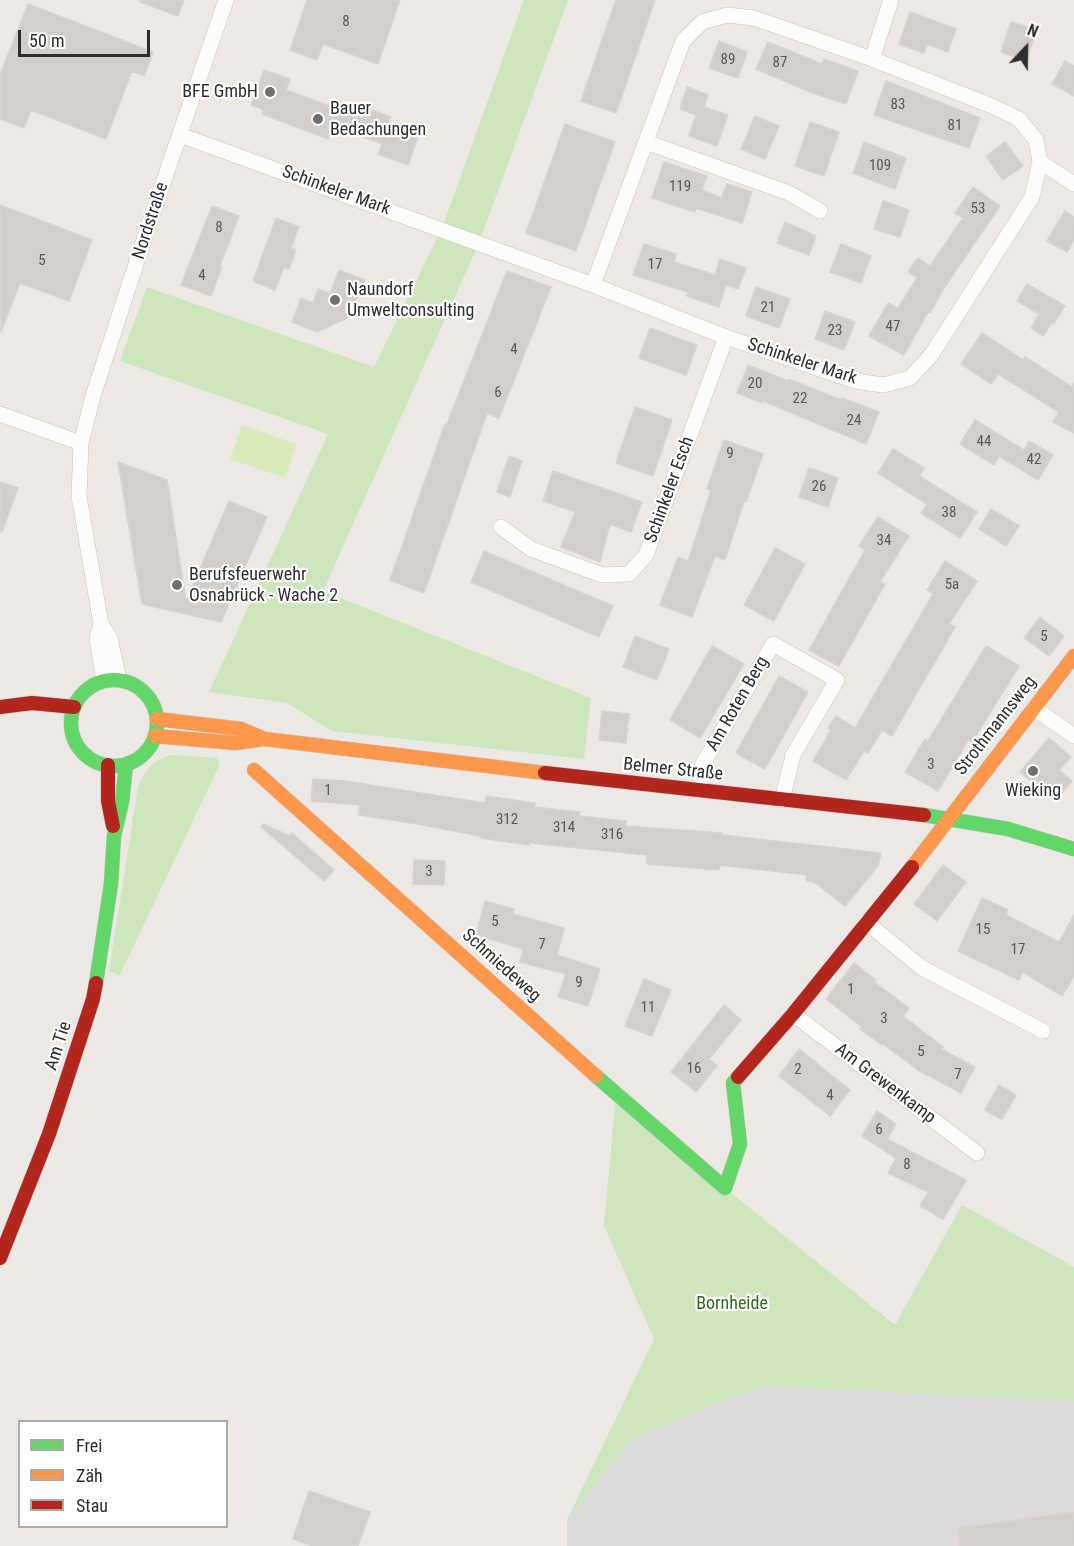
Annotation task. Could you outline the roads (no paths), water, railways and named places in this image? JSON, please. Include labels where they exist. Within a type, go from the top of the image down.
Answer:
[{"type":"street","name":"Nordstraße","points":[[111,680],[110,638],[100,624],[79,495],[81,443],[93,396],[226,0]]},
{"type":"street","points":[[872,59],[891,0]]},
{"type":"street","points":[[593,285],[683,41],[702,22],[727,15],[754,18],[872,59],[992,105],[1019,119],[1036,140],[1040,162],[1074,184]]},
{"type":"street","name":"Schinkeler Mark","points":[[180,135],[593,285],[726,337],[855,381],[883,386],[910,378],[932,354],[1032,197],[1040,162]]},
{"type":"street","points":[[646,142],[789,193],[820,211]]},
{"type":"street","name":"Schinkeler Esch","points":[[501,527],[531,549],[602,575],[629,574],[646,555],[726,337]]},
{"type":"street","points":[[0,414],[81,443]]},
{"type":"street","name":"Am Roten Berg","points":[[699,790],[702,765],[773,644],[837,680],[793,755],[782,800]]},
{"type":"street","name":"Strothmannsweg","points":[[948,818],[1074,656]]},
{"type":"street","points":[[111,680],[132,684],[145,693],[156,711],[158,726],[150,748],[140,758],[126,765],[99,764],[86,756],[77,746],[66,721],[82,694],[90,687],[111,680]]},
{"type":"street","points":[[0,707],[32,703],[74,707]]},
{"type":"street","points":[[0,707],[41,718]]},
{"type":"street","points":[[1034,708],[1074,736]]},
{"type":"street","name":"Belmer Straße","points":[[157,719],[241,729],[265,740]]},
{"type":"street","name":"Belmer Straße","points":[[155,736],[235,743],[265,740],[948,818],[1008,829],[1074,849]]},
{"type":"street","name":"Am Tie","points":[[108,765],[108,801],[114,836]]},
{"type":"street","name":"Am Tie","points":[[0,1258],[49,1134],[93,999],[111,884],[114,836],[123,802],[126,765]]},
{"type":"street","name":"Schmiedeweg","points":[[254,770],[616,1094],[725,1188],[740,1144],[733,1083],[793,1014]]},
{"type":"street","points":[[793,1014],[904,877],[948,818]]},
{"type":"street","points":[[866,922],[922,968],[1043,1031]]},
{"type":"street","name":"Am Grewenkamp","points":[[793,1014],[977,1153]]},
{"type":"place","name":"BFE GmbH","points":[[270,92]]},
{"type":"place","name":"Bauer Bedachungen","points":[[318,119]]},
{"type":"place","name":"Naundorf Umweltconsulting","points":[[335,300]]},
{"type":"place","name":"Berufsfeuerwehr Osnabrück - Wache 2","points":[[177,585]]},
{"type":"place","name":"Wieking","points":[[1033,771]]},
{"type":"park label","name":"Bornheide","points":[[732,1304]]}]
